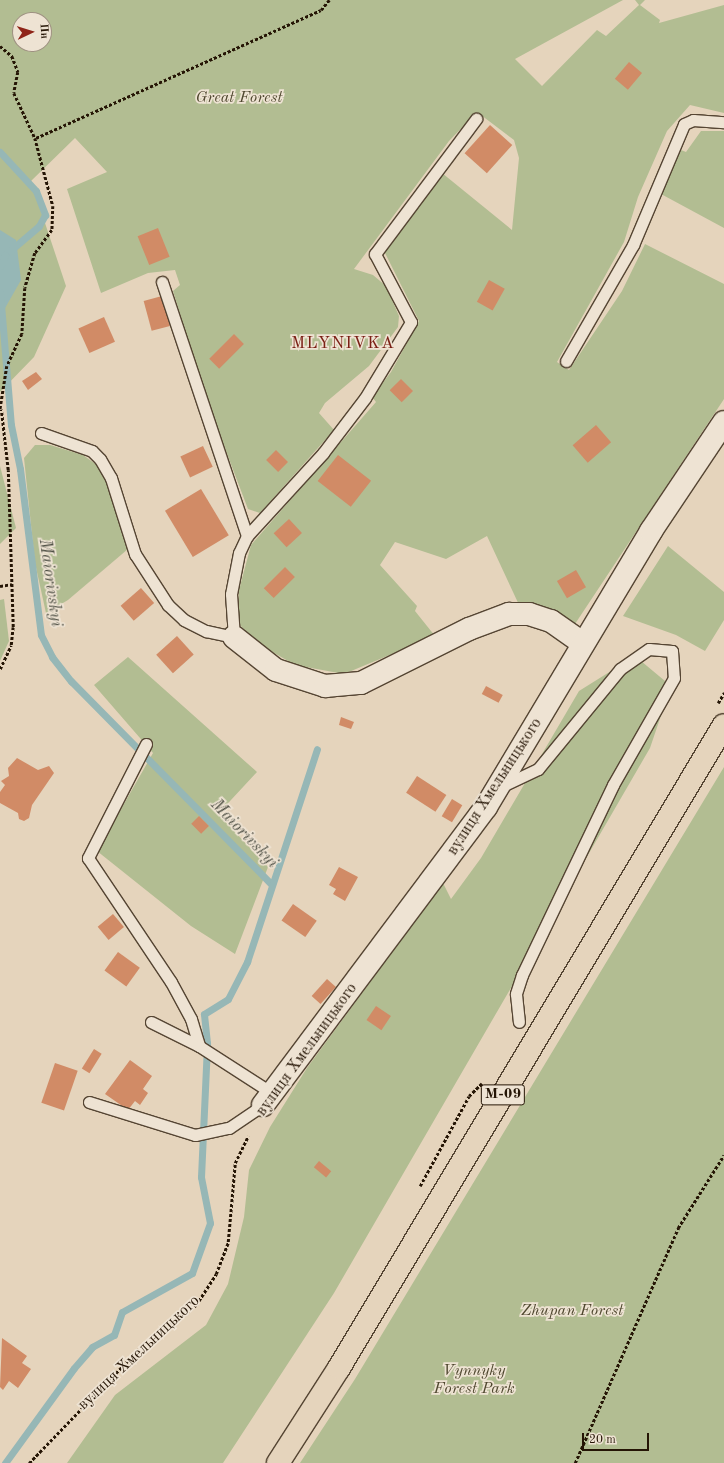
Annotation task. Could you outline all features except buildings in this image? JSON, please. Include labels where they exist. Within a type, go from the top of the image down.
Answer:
[{"type":"main road","name":"М-09","points":[[278,1463],[339,1368],[724,726]]},
{"type":"street","name":"вулиця Хмельницького","points":[[267,1099],[498,788],[583,642],[724,422]]},
{"type":"street","points":[[234,637],[263,661],[291,676],[325,686],[348,687],[392,671],[469,629],[509,614],[528,614],[551,621],[583,642]]},
{"type":"lane","points":[[41,433],[92,451],[100,459],[111,478],[135,554],[168,606],[184,620],[206,631],[234,637],[231,594],[239,553],[247,536],[323,453],[365,398],[411,322],[375,254],[476,119]]},
{"type":"lane","points":[[566,361],[633,245],[684,124],[693,120],[724,122]]},
{"type":"lane","points":[[162,282],[247,536]]},
{"type":"lane","points":[[498,788],[538,769],[620,668],[650,649],[672,651],[674,678],[613,785],[522,975],[516,994],[519,1022]]},
{"type":"lane","points":[[144,748],[88,858],[171,982],[191,1019],[203,1049]]},
{"type":"lane","points":[[89,1102],[176,1131],[203,1134],[229,1128],[267,1099],[203,1049],[151,1022]]},
{"type":"path","points":[[35,138],[314,13],[329,0]]},
{"type":"path","points":[[0,46],[12,56],[18,72],[14,93],[35,138],[53,206],[52,230],[34,253],[25,288],[22,334],[7,366],[1,409],[8,470],[8,533],[12,584],[13,640],[0,669]]},
{"type":"path","points":[[0,586],[12,584]]},
{"type":"path","points":[[417,1190],[469,1096]]},
{"type":"path","name":"вулиця Хмельницького","points":[[29,1463],[146,1342],[196,1305],[216,1274],[228,1242],[235,1163],[267,1099]]},
{"type":"path","points":[[575,1463],[678,1228],[724,1155]]},
{"type":"green space","name":"Great Forest","points":[[0,0],[623,0],[515,59],[542,86],[597,30],[606,36],[639,5],[635,0],[645,0],[640,5],[660,20],[659,23],[724,5],[724,113],[690,105],[667,131],[638,197],[624,242],[557,362],[569,370],[622,291],[645,244],[724,284],[724,399],[573,627],[520,607],[487,536],[446,559],[395,542],[380,565],[417,606],[415,611],[435,636],[344,674],[295,665],[257,643],[237,622],[239,590],[251,545],[376,402],[372,397],[391,372],[419,321],[384,251],[442,173],[512,230],[519,158],[514,140],[477,112],[449,141],[354,269],[373,275],[386,286],[399,316],[398,327],[369,366],[325,403],[319,413],[334,430],[260,513],[248,509],[205,396],[173,291],[180,285],[175,270],[148,273],[101,293],[67,189],[107,172],[75,138],[31,181],[66,286],[34,357],[0,392]]},
{"type":"green space","points":[[701,131],[724,131],[724,228],[661,194],[681,150],[686,152]]},
{"type":"green space","points":[[35,445],[50,445],[83,455],[101,468],[108,477],[128,549],[68,600],[46,613],[35,563],[24,458]]},
{"type":"green space","points":[[0,466],[16,528],[0,544]]},
{"type":"green space","points":[[668,546],[724,592],[724,620],[705,651],[676,635],[623,616]]},
{"type":"green space","points":[[4,599],[9,641],[0,661],[0,600]]},
{"type":"green space","points":[[635,656],[671,686],[650,748],[334,1293],[223,1463],[67,1463],[115,1395],[206,1325],[228,1284],[244,1217],[249,1170],[270,1127],[307,1068],[443,883],[451,899],[481,858],[579,691]]},
{"type":"green space","points":[[128,657],[257,772],[218,814],[268,867],[235,954],[191,926],[97,851],[153,753],[94,685]]},
{"type":"green space","name":"Zhupan Forest","points":[[724,767],[724,1463],[300,1463],[355,1379]]},
{"type":"water","points":[[0,230],[16,240],[21,280],[0,317]]},
{"type":"waterway","name":"Maiorivskyi","points":[[0,152],[36,191],[45,215],[39,226],[5,255],[0,266]]},
{"type":"waterway","name":"Maiorivskyi","points":[[0,292],[11,425],[20,469],[41,635],[52,657],[71,681],[271,884]]},
{"type":"waterway","points":[[5,1463],[74,1368],[92,1347],[114,1335],[122,1312],[192,1273],[210,1223],[201,1177],[207,1043],[204,1014],[228,999],[247,962],[317,749]]},
{"type":"district","name":"MLYNIVKA","points":[[343,344]]},
{"type":"park label","name":"Vynnyky Forest Park","points":[[474,1380]]}]
